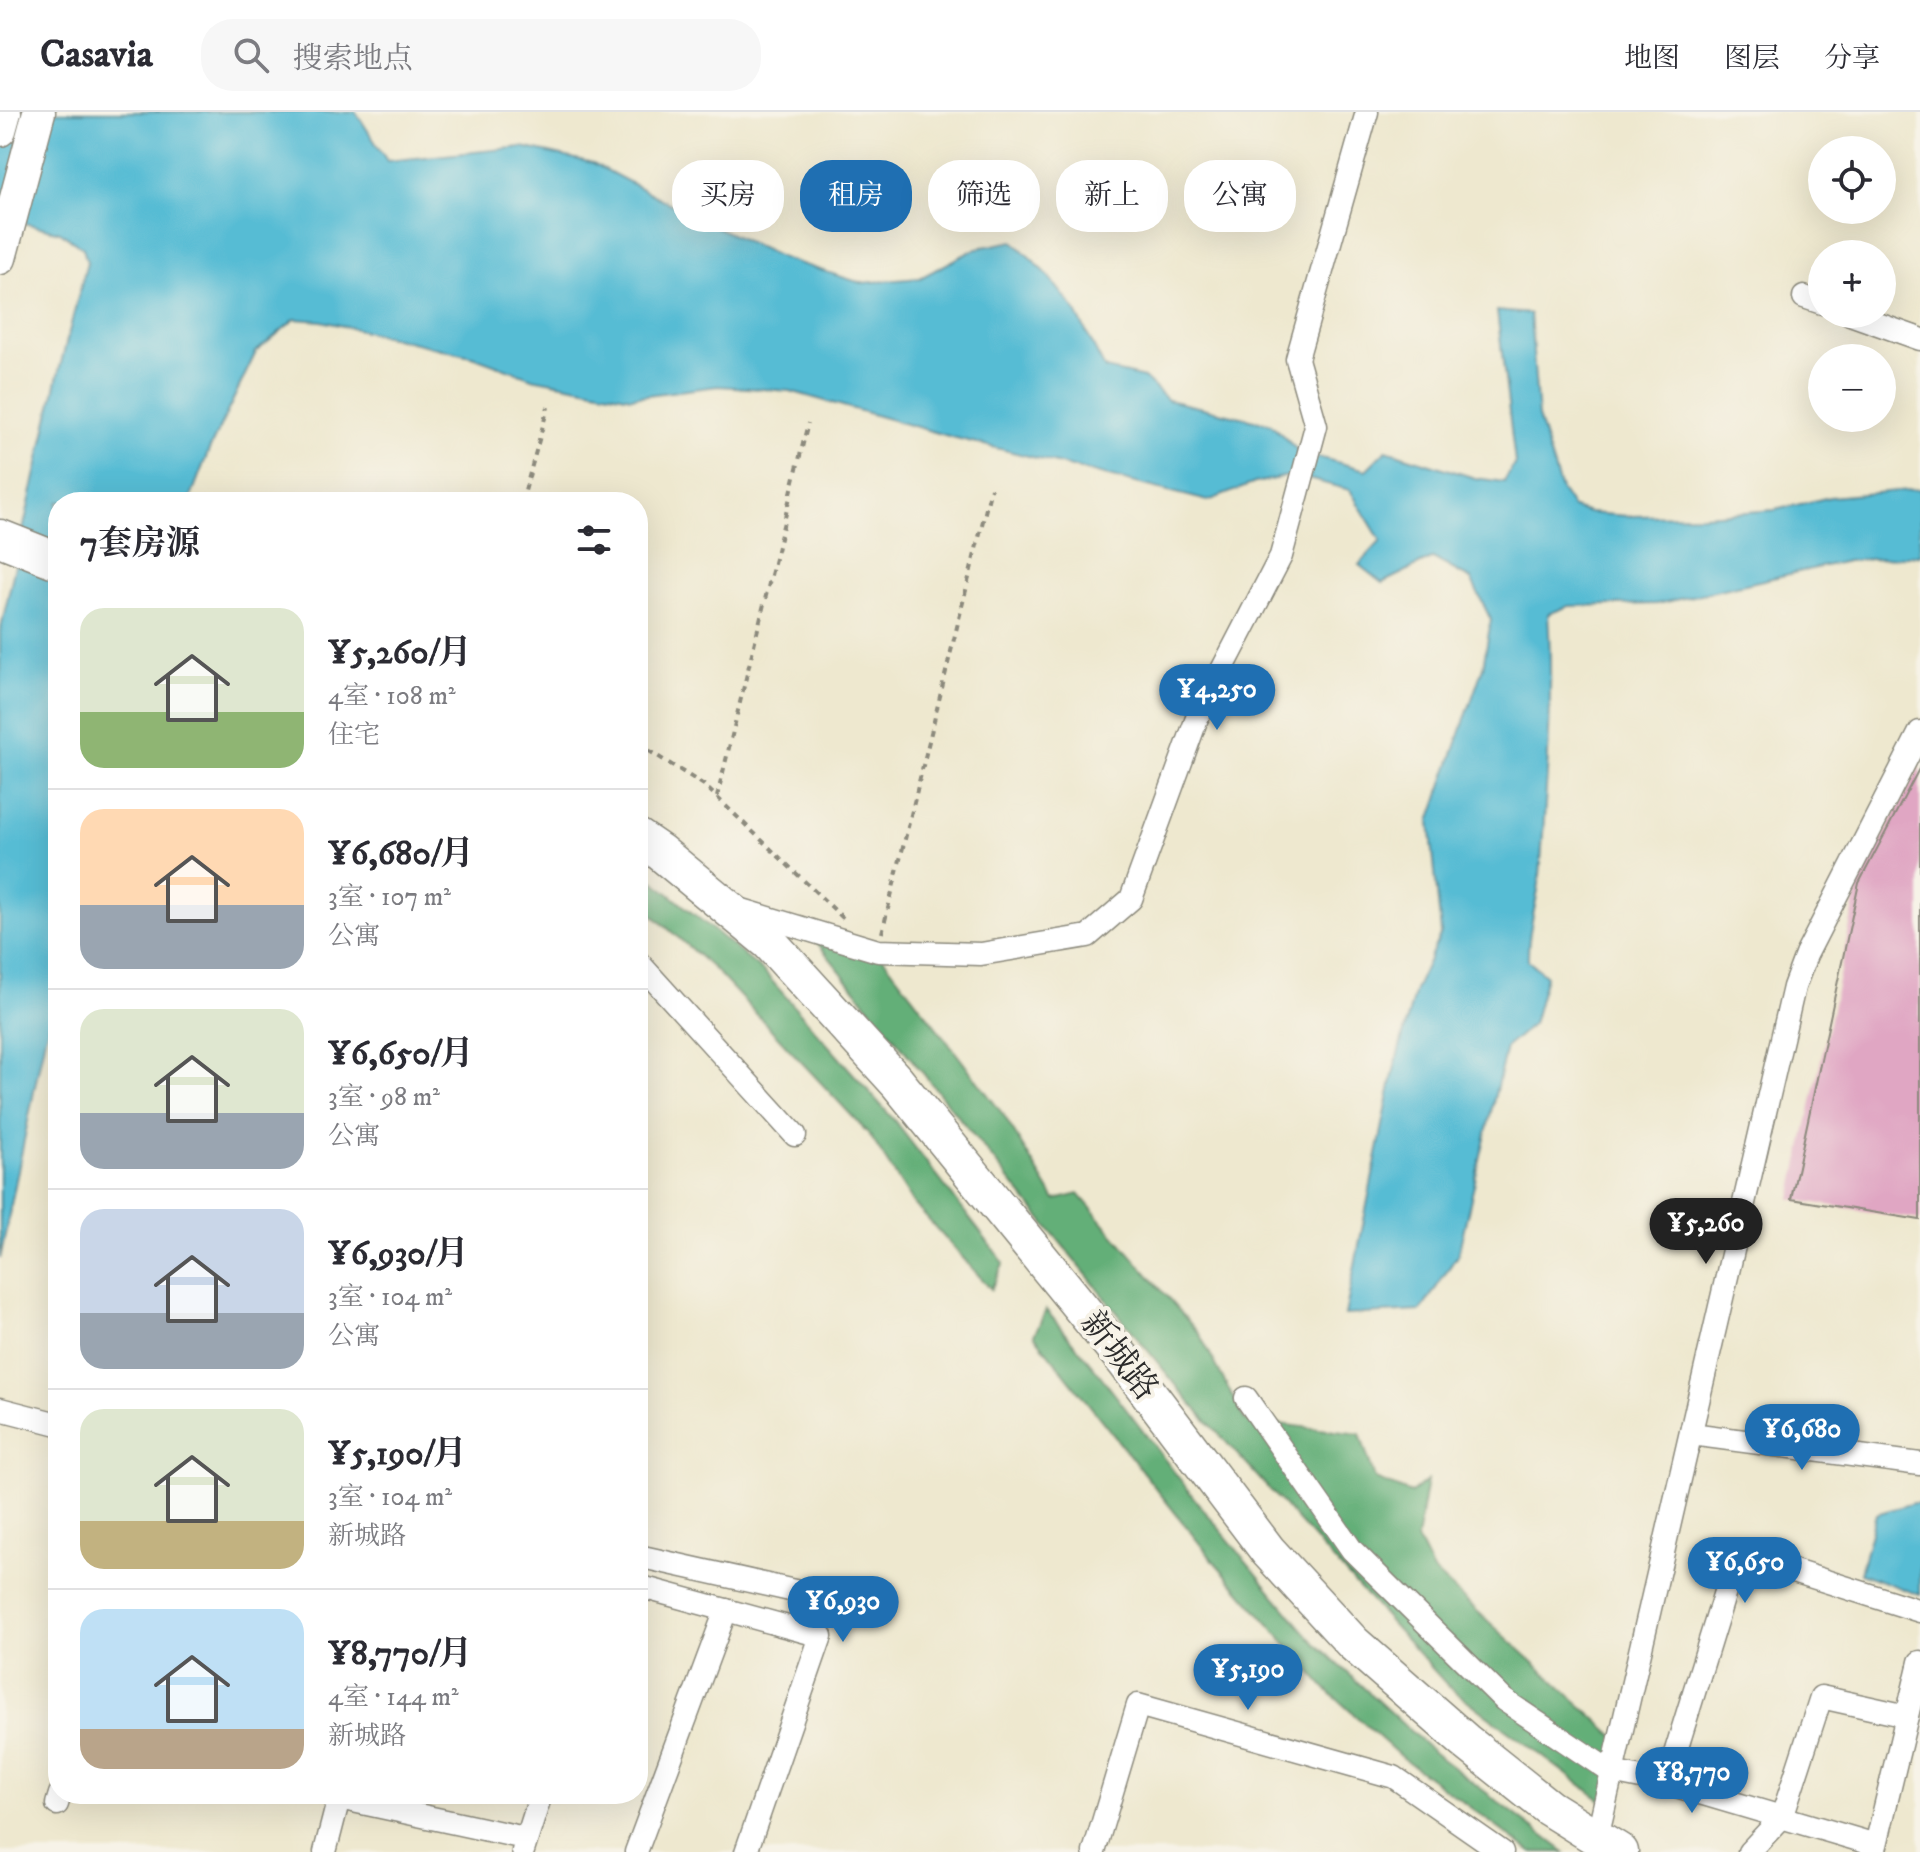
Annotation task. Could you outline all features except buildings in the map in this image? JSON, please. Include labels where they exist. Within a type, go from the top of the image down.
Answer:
[{"type":"main road","points":[[0,130],[5,112]]},
{"type":"main road","points":[[1,255],[39,112]]},
{"type":"main road","points":[[2,549],[48,559]]},
{"type":"main road","points":[[2,549],[48,575]]},
{"type":"main road","name":"新城路","points":[[648,844],[770,943],[897,1082],[1126,1363],[1268,1551],[1353,1643],[1465,1741],[1600,1848]]},
{"type":"main road","name":"新城路","points":[[648,864],[760,954],[886,1093],[1114,1373],[1256,1561],[1342,1654],[1455,1753],[1540,1821],[1600,1848]]},
{"type":"street","points":[[723,903],[878,951],[981,954],[1088,936],[1131,899],[1197,718],[1281,556],[1316,426],[1297,359],[1367,112]]},
{"type":"street","points":[[1889,328],[1920,339]]},
{"type":"street","points":[[1600,1848],[1611,1772],[1794,987],[1806,955],[1920,732]]},
{"type":"street","points":[[648,973],[795,1135]]},
{"type":"street","points":[[1246,1398],[1352,1550],[1504,1700],[1611,1772],[1666,1783],[1876,1849],[1920,1662]]},
{"type":"street","points":[[0,1409],[48,1421]]},
{"type":"street","points":[[1691,1434],[1920,1464]]},
{"type":"street","points":[[1666,1783],[1737,1553],[1920,1611]]},
{"type":"street","points":[[648,1558],[817,1596],[853,1611]]},
{"type":"street","points":[[648,1589],[821,1636],[746,1852]]},
{"type":"street","points":[[636,1852],[726,1610]]},
{"type":"street","points":[[1749,1852],[1782,1817],[1821,1697],[1907,1716]]},
{"type":"street","points":[[1094,1852],[1138,1705],[1394,1777],[1502,1852]]},
{"type":"street","points":[[325,1852],[338,1804]]},
{"type":"street","points":[[370,1804],[524,1845],[538,1804]]},
{"type":"path","points":[[525,492],[548,407]]},
{"type":"path","points":[[717,797],[808,423]]},
{"type":"path","points":[[878,951],[991,488]]},
{"type":"path","points":[[648,750],[704,785],[878,951]]},
{"type":"green space","points":[[648,877],[765,973],[893,1119],[1004,1263],[991,1289],[914,1204],[869,1134],[716,971],[648,911]]},
{"type":"green space","points":[[806,929],[878,951],[1005,1117],[1055,1200],[1079,1194],[1200,1335],[1245,1420],[1360,1434],[1375,1479],[1411,1493],[1427,1481],[1417,1539],[1433,1571],[1619,1740],[1604,1802],[1448,1686],[1189,1401]]},
{"type":"green space","points":[[1046,1310],[1198,1503],[1309,1637],[1434,1753],[1565,1852],[1531,1852],[1400,1756],[1326,1689],[1212,1559],[1034,1335]]},
{"type":"water","points":[[0,112],[356,112],[387,161],[523,147],[593,163],[672,205],[672,232],[727,232],[782,258],[861,283],[920,278],[977,248],[1013,241],[1045,272],[1075,310],[1105,369],[1144,378],[1168,400],[1271,424],[1299,452],[1366,470],[1386,450],[1475,478],[1504,482],[1515,463],[1497,311],[1530,314],[1538,417],[1561,490],[1573,508],[1589,513],[1628,516],[1704,515],[1775,510],[1830,497],[1920,489],[1920,555],[1847,561],[1657,604],[1569,606],[1548,614],[1550,712],[1547,778],[1540,876],[1528,960],[1546,976],[1533,1024],[1506,1047],[1458,1254],[1421,1311],[1345,1315],[1394,1070],[1415,990],[1441,933],[1430,821],[1483,667],[1491,620],[1471,579],[1433,558],[1382,583],[1359,565],[1381,541],[1350,490],[1293,475],[1255,483],[1208,501],[952,437],[790,391],[718,386],[631,397],[532,378],[475,357],[322,321],[295,319],[256,352],[209,450],[193,492],[48,492],[48,1029],[0,1259],[0,632],[87,262],[83,248],[60,232],[0,217]]},
{"type":"water","points":[[1920,1503],[1920,1595],[1860,1573],[1876,1514]]}]
